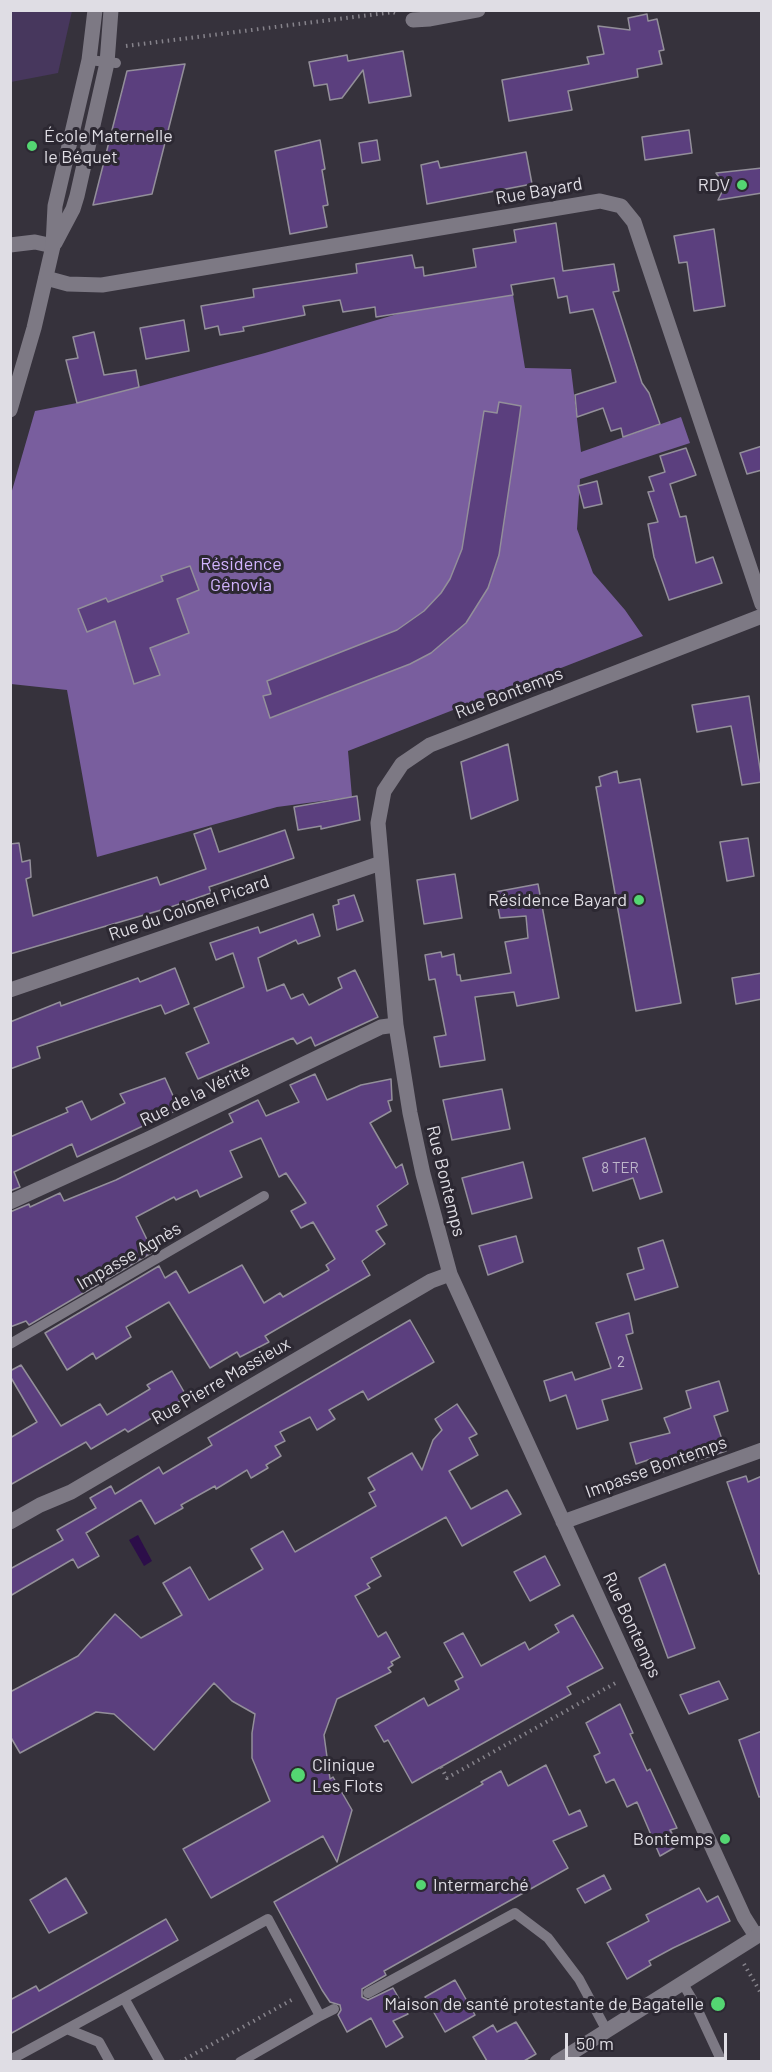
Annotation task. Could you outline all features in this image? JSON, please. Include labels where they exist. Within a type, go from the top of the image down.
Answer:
[{"type":"street","points":[[10,410],[53,246],[55,206],[89,60],[95,10]]},
{"type":"street","points":[[53,246],[73,209],[112,63],[111,10]]},
{"type":"street","points":[[413,20],[430,20],[478,10]]},
{"type":"street","name":"Rue Bayard","points":[[46,278],[68,284],[102,285],[600,201],[621,206],[634,222],[762,604]]},
{"type":"street","points":[[10,245],[34,242],[53,246]]},
{"type":"street","name":"Rue Bontemps","points":[[759,1934],[744,1917],[450,1274],[421,1164],[396,1025],[378,823],[384,791],[402,764],[430,745],[762,616]]},
{"type":"street","name":"Rue du Colonel Picard","points":[[10,990],[381,863]]},
{"type":"street","name":"Rue de la Vérité","points":[[10,1202],[148,1140],[381,1027],[396,1025]]},
{"type":"street","name":"Rue Pierre Massieux","points":[[10,1522],[71,1491],[431,1281],[450,1274]]},
{"type":"street","name":"Impasse Bontemps","points":[[563,1522],[762,1450]]},
{"type":"street","points":[[557,2061],[683,1984],[759,1934]]},
{"type":"lane","points":[[89,60],[112,63]]},
{"type":"lane","name":"Impasse Agnès","points":[[10,1344],[264,1196]]},
{"type":"lane","points":[[368,1993],[515,1913],[548,1938],[579,1979],[607,2031]]},
{"type":"lane","points":[[12,2061],[268,1919],[320,2016]]},
{"type":"lane","points":[[683,1984],[722,2061]]},
{"type":"lane","points":[[124,1998],[160,2061]]},
{"type":"lane","points":[[240,2061],[334,2009]]},
{"type":"lane","points":[[67,2029],[99,2042],[110,2061]]},
{"type":"path","points":[[112,63],[124,47],[393,12],[413,20]]},
{"type":"path","points":[[441,1767],[447,1778],[633,1674]]},
{"type":"path","points":[[736,1950],[762,1995]]},
{"type":"path","points":[[180,2061],[297,1997],[302,1981]]},
{"type":"shaded area","points":[[11,10],[72,11],[58,73],[11,82]]},
{"type":"shaded area","points":[[138,1535],[152,1561],[144,1566],[129,1540]]},
{"type":"green space","name":"Résidence Génovia","points":[[513,295],[525,368],[571,369],[581,452],[681,417],[690,443],[580,479],[577,529],[593,573],[625,610],[643,636],[348,751],[352,797],[277,807],[97,857],[67,690],[11,684],[11,494],[35,411],[77,403],[265,353],[404,312]]},
{"type":"building","points":[[647,14],[648,21],[657,19],[664,50],[659,51],[662,64],[637,69],[638,77],[568,91],[572,110],[509,121],[502,80],[589,64],[587,57],[604,54],[598,26],[630,30],[628,18]]},
{"type":"building","points":[[403,51],[411,96],[369,103],[363,70],[342,98],[330,100],[327,84],[314,86],[309,62],[347,55],[348,61]]},
{"type":"building","points":[[185,64],[152,194],[93,205],[127,71]]},
{"type":"building","points":[[689,130],[692,153],[645,160],[642,137]]},
{"type":"building","points":[[320,140],[328,205],[323,206],[327,227],[290,234],[275,151]]},
{"type":"building","points":[[377,140],[380,160],[362,163],[359,143]]},
{"type":"building","points":[[526,152],[532,184],[427,204],[421,165],[438,161],[440,168]]},
{"type":"building","name":"RDV","points":[[762,168],[762,193],[718,200],[725,186],[716,173]]},
{"type":"building","points":[[556,223],[563,271],[614,264],[619,291],[613,292],[642,383],[649,393],[660,424],[623,437],[621,428],[611,431],[603,408],[577,417],[575,395],[616,382],[593,309],[570,313],[567,296],[558,298],[554,278],[511,285],[513,295],[376,317],[375,307],[343,312],[340,300],[303,306],[305,315],[243,327],[244,331],[220,335],[218,326],[205,329],[201,306],[254,297],[253,289],[357,273],[356,264],[412,255],[415,268],[423,267],[424,276],[476,267],[473,249],[516,242],[514,230]]},
{"type":"building","points":[[714,229],[725,306],[694,311],[687,262],[679,263],[674,236]]},
{"type":"building","points":[[184,320],[189,351],[146,359],[140,328]]},
{"type":"building","points":[[94,332],[104,375],[136,370],[139,387],[77,403],[66,360],[78,358],[73,337]]},
{"type":"building","points":[[499,402],[521,406],[518,428],[499,555],[488,588],[466,623],[431,653],[410,664],[270,718],[263,696],[271,694],[267,681],[397,630],[424,611],[441,593],[450,579],[462,549],[484,411],[497,413]]},
{"type":"building","points":[[762,446],[762,470],[747,474],[740,453]]},
{"type":"building","points":[[686,448],[696,475],[670,484],[680,517],[686,516],[696,563],[713,557],[722,583],[669,600],[654,557],[648,524],[658,522],[648,492],[654,491],[649,477],[665,472],[660,456]]},
{"type":"building","points":[[597,481],[602,504],[584,508],[578,486]]},
{"type":"building","points":[[190,566],[199,590],[177,599],[189,633],[150,648],[160,675],[134,684],[115,621],[87,632],[78,609],[106,598],[108,602],[163,581],[161,576]]},
{"type":"building","points":[[749,696],[762,782],[742,785],[731,726],[697,732],[692,705]]},
{"type":"building","points":[[508,744],[518,800],[471,819],[461,762]]},
{"type":"building","name":"Résidence Bayard","points":[[617,771],[619,783],[640,779],[681,1003],[636,1011],[596,787],[601,786],[599,777]]},
{"type":"building","points":[[357,796],[360,820],[321,829],[321,826],[298,830],[294,807]]},
{"type":"building","points":[[211,828],[219,852],[285,830],[294,858],[209,887],[211,893],[168,908],[10,954],[10,844],[19,843],[22,862],[30,860],[31,877],[26,879],[33,916],[157,877],[160,885],[206,869],[194,834]]},
{"type":"building","points":[[748,838],[754,876],[727,881],[720,842]]},
{"type":"building","points":[[455,874],[462,918],[424,924],[417,880]]},
{"type":"building","points":[[538,884],[559,998],[517,1006],[514,992],[475,997],[485,1060],[440,1067],[434,1037],[446,1035],[435,979],[429,980],[425,955],[441,952],[442,957],[454,954],[457,975],[460,975],[461,981],[511,973],[505,942],[528,938],[526,916],[500,918],[495,892]]},
{"type":"building","points":[[354,895],[363,921],[337,930],[333,906],[339,904],[338,900]]},
{"type":"building","points":[[313,914],[320,936],[298,944],[296,940],[258,958],[267,991],[284,984],[291,999],[303,994],[309,1005],[342,988],[338,978],[355,970],[378,1017],[315,1046],[311,1037],[297,1044],[293,1038],[198,1079],[186,1053],[209,1043],[194,1008],[244,987],[233,953],[216,960],[210,943],[258,927],[260,933]]},
{"type":"building","points":[[175,968],[189,1004],[165,1014],[161,1005],[37,1047],[40,1058],[10,1069],[10,1022],[60,1002],[61,1006],[138,978],[140,982]]},
{"type":"building","points":[[762,973],[762,999],[736,1004],[732,978]]},
{"type":"building","points":[[315,1074],[327,1100],[361,1085],[391,1079],[392,1100],[388,1101],[391,1111],[370,1123],[396,1168],[402,1164],[408,1184],[377,1206],[387,1225],[376,1231],[385,1244],[362,1261],[370,1275],[265,1336],[269,1342],[240,1357],[237,1352],[210,1368],[169,1302],[126,1327],[131,1337],[96,1359],[93,1353],[67,1370],[45,1333],[159,1266],[165,1278],[176,1271],[189,1293],[242,1265],[264,1303],[280,1293],[283,1297],[329,1270],[326,1265],[335,1259],[313,1222],[301,1228],[291,1211],[306,1203],[286,1173],[279,1177],[261,1138],[230,1151],[242,1177],[200,1197],[197,1190],[176,1200],[174,1197],[136,1217],[153,1252],[29,1325],[26,1321],[10,1327],[10,1212],[29,1204],[30,1207],[60,1193],[64,1201],[116,1180],[233,1122],[229,1114],[258,1100],[266,1116],[299,1102],[290,1085]]},
{"type":"building","points":[[165,1078],[179,1109],[77,1157],[72,1144],[14,1172],[20,1187],[10,1191],[10,1137],[68,1112],[66,1108],[82,1101],[91,1120],[125,1103],[120,1094]]},
{"type":"building","points":[[502,1089],[510,1129],[452,1140],[443,1100]]},
{"type":"building","points":[[645,1138],[662,1192],[640,1199],[633,1178],[593,1191],[583,1158]]},
{"type":"building","points":[[523,1162],[532,1198],[472,1214],[462,1178]]},
{"type":"building","points":[[516,1236],[523,1262],[488,1275],[479,1246]]},
{"type":"building","points":[[663,1240],[678,1287],[635,1300],[627,1274],[644,1269],[638,1248]]},
{"type":"building","points":[[629,1313],[633,1333],[626,1335],[642,1389],[602,1400],[608,1420],[577,1429],[566,1395],[550,1401],[544,1381],[572,1372],[575,1380],[611,1368],[596,1323]]},
{"type":"building","points":[[410,1320],[434,1362],[368,1400],[363,1391],[329,1410],[335,1419],[317,1430],[310,1417],[280,1432],[285,1441],[275,1446],[281,1456],[266,1465],[268,1468],[251,1478],[247,1470],[216,1489],[215,1486],[181,1505],[183,1508],[155,1524],[141,1500],[86,1533],[99,1556],[78,1568],[73,1559],[10,1596],[10,1569],[63,1540],[57,1530],[96,1508],[90,1498],[111,1486],[115,1494],[159,1467],[163,1474],[212,1445],[208,1438]]},
{"type":"building","points":[[21,1365],[61,1426],[100,1404],[107,1415],[150,1389],[147,1385],[172,1371],[187,1397],[128,1432],[125,1429],[91,1449],[86,1442],[10,1485],[10,1438],[37,1422],[10,1376],[10,1371]]},
{"type":"building","points":[[719,1381],[728,1411],[714,1416],[726,1451],[656,1474],[651,1459],[636,1464],[630,1443],[670,1433],[664,1418],[691,1408],[686,1391]]},
{"type":"building","points":[[457,1404],[477,1434],[469,1438],[478,1455],[449,1471],[471,1509],[507,1490],[521,1514],[462,1546],[446,1517],[371,1558],[381,1576],[367,1584],[370,1588],[355,1596],[378,1637],[386,1632],[400,1657],[391,1662],[393,1665],[388,1668],[391,1672],[337,1699],[324,1735],[330,1779],[333,1777],[352,1810],[337,1862],[323,1836],[211,1898],[183,1849],[270,1801],[252,1758],[255,1714],[232,1701],[214,1683],[154,1750],[114,1714],[96,1712],[20,1753],[10,1736],[10,1692],[78,1656],[115,1614],[141,1638],[182,1615],[163,1583],[190,1567],[209,1600],[263,1569],[251,1549],[283,1531],[295,1552],[376,1506],[369,1493],[375,1490],[368,1478],[412,1453],[422,1470],[433,1440],[442,1430],[435,1419]]},
{"type":"building","points":[[746,1476],[748,1482],[762,1476],[762,1573],[759,1574],[727,1482]]},
{"type":"building","points":[[545,1556],[560,1585],[530,1601],[514,1572]]},
{"type":"building","points":[[665,1564],[695,1648],[668,1658],[639,1578]]},
{"type":"building","points":[[573,1615],[603,1668],[567,1687],[571,1694],[412,1783],[388,1740],[384,1742],[375,1726],[424,1698],[428,1706],[459,1689],[455,1681],[463,1677],[444,1643],[463,1633],[481,1666],[525,1642],[529,1650],[559,1632],[555,1625]]},
{"type":"building","points":[[719,1681],[728,1699],[689,1714],[680,1695]]},
{"type":"building","points":[[620,1704],[633,1733],[630,1734],[647,1771],[650,1769],[677,1828],[670,1830],[679,1845],[660,1856],[637,1802],[627,1807],[614,1779],[606,1783],[594,1756],[600,1753],[586,1723]]},
{"type":"building","points":[[762,1731],[762,1796],[759,1797],[739,1740]]},
{"type":"building","name":"Intermarché","points":[[546,1765],[569,1815],[580,1810],[587,1826],[553,1841],[568,1868],[384,1971],[386,1975],[362,1989],[362,1997],[368,2000],[393,1988],[408,2014],[393,2021],[403,2037],[386,2047],[371,2018],[347,2032],[338,2015],[341,2010],[340,2005],[330,2002],[322,1990],[274,1902],[483,1784],[481,1782],[501,1771],[508,1786]]},
{"type":"building","points":[[604,1875],[611,1889],[585,1903],[577,1889]]},
{"type":"building","points":[[66,1878],[87,1913],[49,1933],[30,1900]]},
{"type":"building","points":[[699,1888],[707,1902],[718,1896],[730,1921],[649,1961],[651,1965],[627,1979],[607,1943],[649,1921],[646,1915]]},
{"type":"building","points":[[166,1919],[178,1940],[10,2034],[10,2000],[36,1986],[39,1991]]},
{"type":"building","points":[[455,1980],[475,2015],[445,2032],[425,1997]]},
{"type":"building","points":[[516,2022],[536,2054],[524,2061],[487,2061],[473,2037],[493,2025],[497,2032]]},
{"type":"place","name":"École Maternelle le Béquet","points":[[32,146]]},
{"type":"place","name":"RDV","points":[[742,185]]},
{"type":"place","name":"Résidence Bayard","points":[[639,900]]},
{"type":"place","name":"Clinique Les Flots","points":[[298,1775]]},
{"type":"place","name":"Bontemps","points":[[725,1839]]},
{"type":"place","name":"Intermarché","points":[[421,1885]]},
{"type":"place","name":"Maison de santé protestante de Bagatelle","points":[[718,2004]]}]
